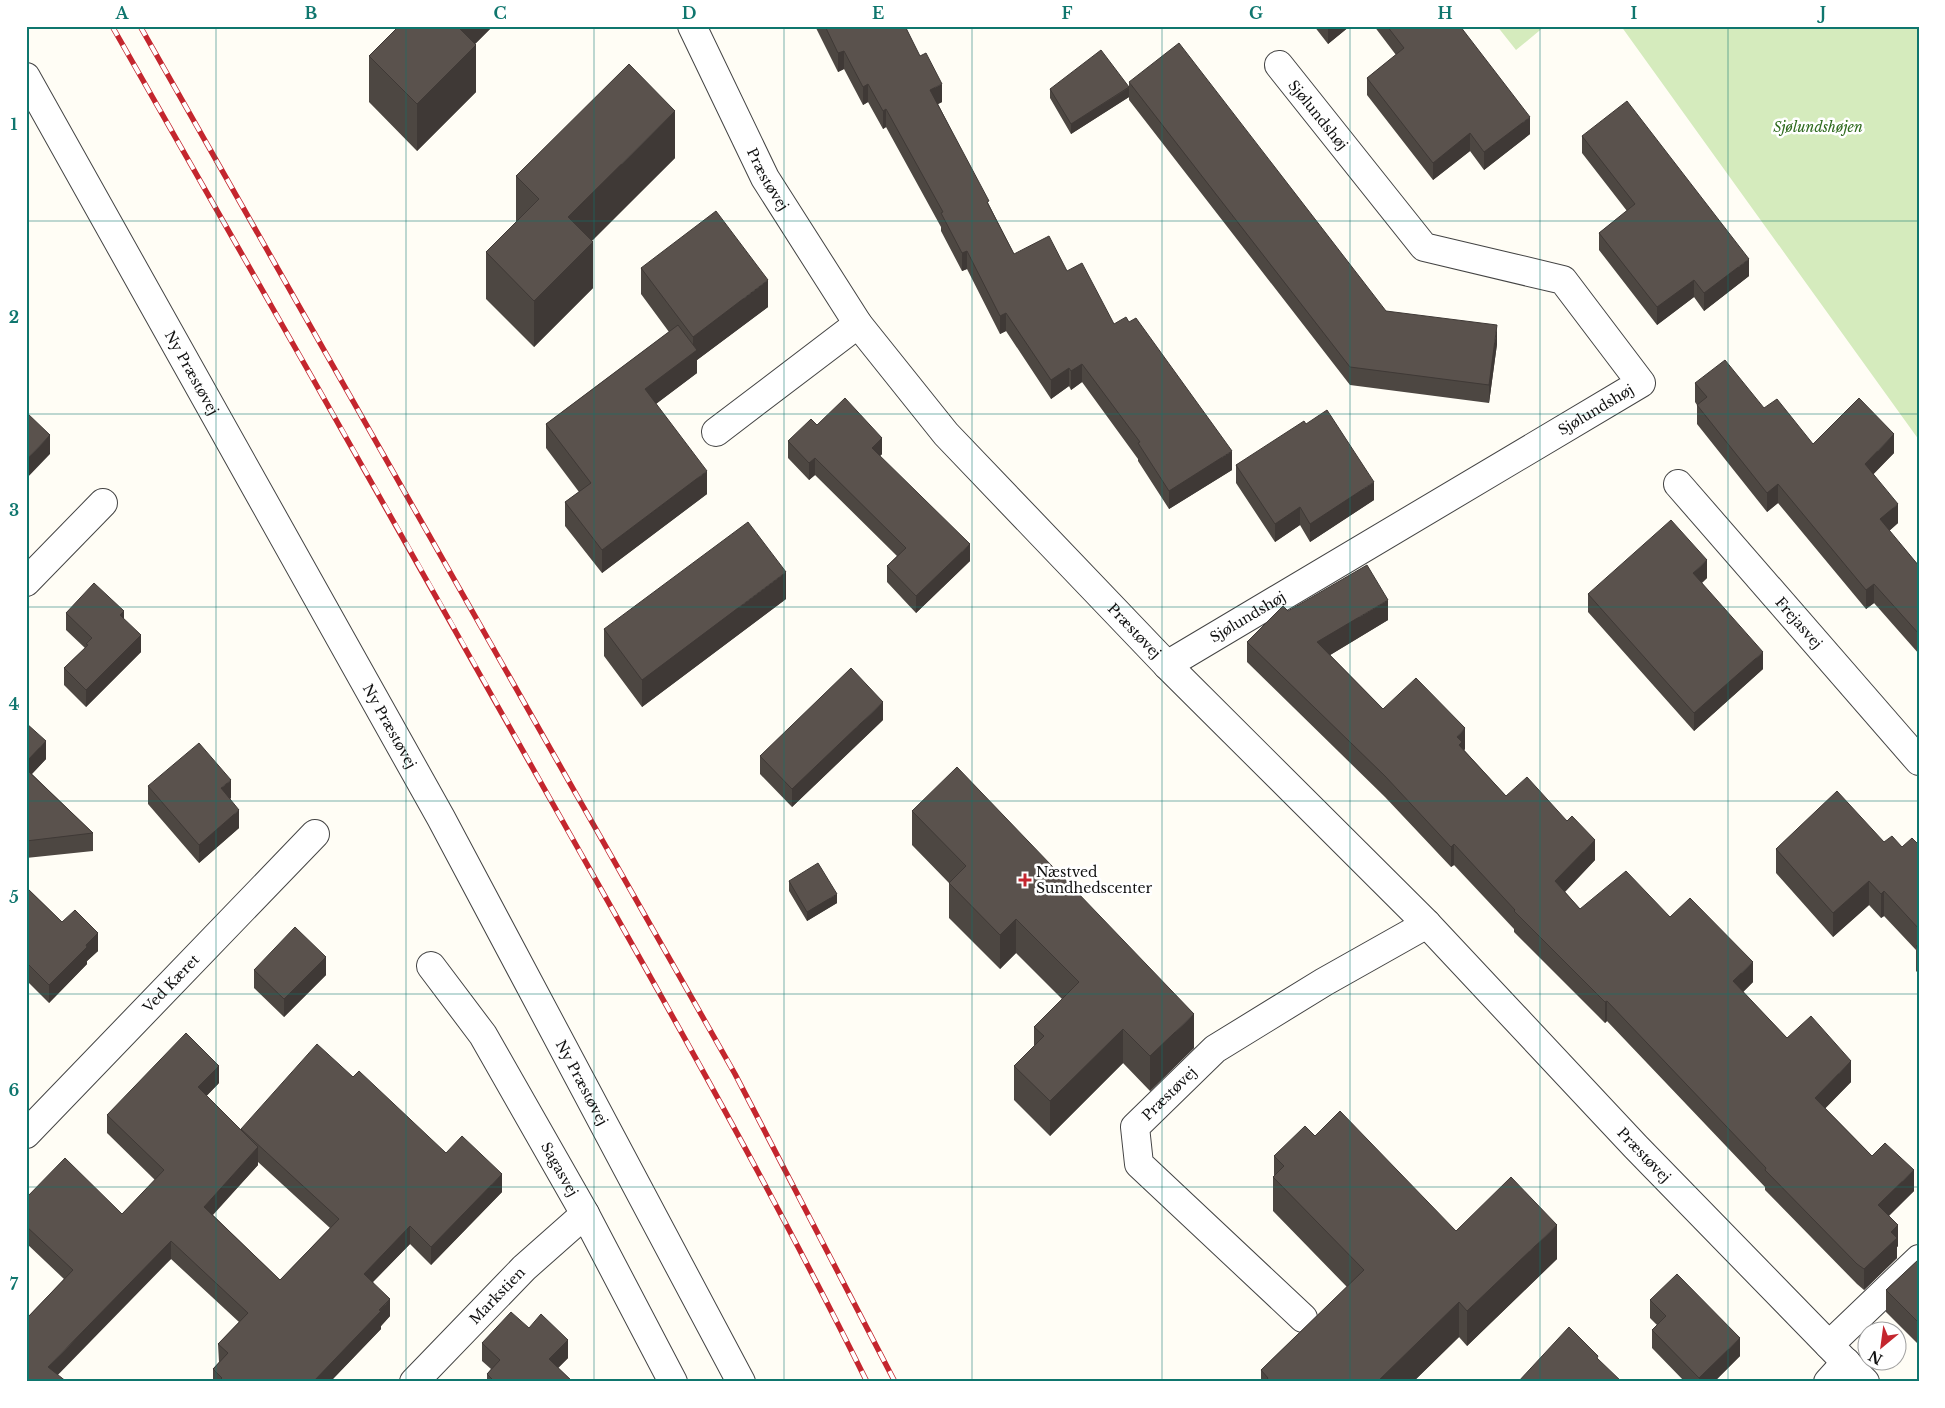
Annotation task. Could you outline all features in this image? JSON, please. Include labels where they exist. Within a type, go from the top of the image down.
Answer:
[{"type":"street","name":"Præstøvej","points":[[692,26],[765,178],[858,324],[946,434],[1167,664],[1427,924],[1636,1147],[1866,1382]]},
{"type":"street","name":"Sjølundshøj","points":[[1167,664],[1641,383],[1563,280],[1424,247],[1279,65]]},
{"type":"street","name":"Ny Præstøvej","points":[[26,77],[441,818],[741,1382]]},
{"type":"street","points":[[716,432],[858,324]]},
{"type":"street","name":"Frejasvej","points":[[1678,484],[1919,761]]},
{"type":"street","points":[[26,582],[103,503]]},
{"type":"street","name":"Ved Kæret","points":[[26,1134],[316,834]]},
{"type":"street","name":"Præstøvej","points":[[1303,1318],[1139,1164],[1135,1127],[1215,1049],[1324,982],[1427,924]]},
{"type":"street","name":"Sagasvej","points":[[431,966],[483,1035],[585,1214],[673,1382]]},
{"type":"street","name":"Markstien","points":[[414,1382],[524,1268],[585,1214]]},
{"type":"street","points":[[1828,1382],[1838,1353],[1919,1259]]},
{"type":"green space","points":[[1497,26],[1545,26],[1516,50]]},
{"type":"green space","name":"Sjølundshøjen","points":[[1621,26],[1919,26],[1919,440]]},
{"type":"building","points":[[399,26],[457,26],[476,45],[417,104],[369,56]]},
{"type":"building","points":[[825,26],[905,26],[920,56],[926,53],[942,84],[930,90],[989,201],[987,202],[1014,254],[1049,236],[1067,271],[1082,263],[1114,324],[1126,317],[1129,322],[1136,318],[1232,451],[1169,491],[1138,443],[1140,442],[1082,364],[1071,371],[1069,368],[1051,380],[1006,313],[1000,316],[967,251],[962,253],[941,213],[943,212],[886,109],[883,111],[868,84],[863,87],[844,51],[838,53]]},
{"type":"building","points":[[1387,26],[1460,26],[1530,117],[1484,152],[1470,133],[1433,163],[1367,78],[1404,48]]},
{"type":"building","points":[[1179,43],[1386,311],[1497,325],[1489,385],[1350,367],[1129,82]]},
{"type":"building","points":[[1101,50],[1129,87],[1071,124],[1050,89]]},
{"type":"building","points":[[629,64],[675,111],[568,217],[593,242],[534,301],[486,252],[539,199],[516,176]]},
{"type":"building","points":[[1627,101],[1749,259],[1704,293],[1694,280],[1657,307],[1599,233],[1635,204],[1582,136]]},
{"type":"building","points":[[716,211],[768,280],[693,337],[641,268]]},
{"type":"building","points":[[678,325],[697,350],[645,389],[707,471],[602,550],[565,502],[591,483],[546,424]]},
{"type":"building","points":[[1725,360],[1764,408],[1777,399],[1813,444],[1859,398],[1894,434],[1865,464],[1898,504],[1880,519],[1919,566],[1919,634],[1874,584],[1866,590],[1778,484],[1767,493],[1697,405],[1707,397],[1695,383]]},
{"type":"building","points":[[845,398],[882,438],[872,448],[970,544],[916,596],[887,566],[906,548],[815,458],[809,463],[788,441],[811,419],[817,425]]},
{"type":"building","points":[[1327,410],[1374,482],[1310,524],[1300,507],[1275,524],[1236,465],[1304,421],[1306,424]]},
{"type":"building","points":[[26,412],[50,435],[26,460]]},
{"type":"building","points":[[1671,520],[1707,560],[1693,573],[1763,652],[1694,713],[1588,594]]},
{"type":"building","points":[[748,522],[786,572],[642,680],[604,629]]},
{"type":"building","points":[[1367,565],[1388,600],[1317,642],[1383,709],[1416,678],[1465,728],[1457,737],[1462,742],[1459,745],[1506,796],[1527,777],[1567,821],[1572,816],[1595,840],[1555,881],[1580,909],[1626,871],[1670,917],[1690,898],[1753,962],[1733,981],[1787,1038],[1811,1016],[1851,1061],[1815,1098],[1872,1156],[1885,1143],[1914,1170],[1878,1205],[1898,1225],[1891,1232],[1897,1238],[1864,1269],[1765,1170],[1766,1168],[1607,1001],[1605,1002],[1514,911],[1454,844],[1451,847],[1385,776],[1247,642],[1283,606],[1288,611]]},
{"type":"building","points":[[94,583],[124,611],[120,615],[141,635],[86,690],[64,668],[88,645],[86,644],[92,638],[66,613]]},
{"type":"building","points":[[851,668],[883,702],[792,789],[760,756]]},
{"type":"building","points":[[26,723],[46,741],[26,762]]},
{"type":"building","points":[[199,743],[231,780],[221,788],[239,810],[199,845],[148,786]]},
{"type":"building","points":[[957,767],[1194,1014],[1150,1056],[1123,1029],[1050,1101],[1014,1066],[1044,1036],[1034,1027],[1079,982],[1016,919],[1000,935],[949,883],[966,866],[912,811]]},
{"type":"building","points":[[26,769],[93,833],[26,841]]},
{"type":"building","points":[[1837,791],[1884,842],[1892,836],[1902,847],[1912,838],[1919,845],[1919,929],[1884,891],[1881,894],[1869,881],[1833,913],[1776,849]]},
{"type":"building","points":[[818,863],[837,894],[807,912],[789,881]]},
{"type":"building","points":[[26,887],[62,922],[75,910],[98,933],[86,945],[87,947],[49,985],[26,962]]},
{"type":"building","points":[[295,927],[326,957],[284,999],[254,970]]},
{"type":"building","points":[[186,1033],[219,1066],[198,1087],[258,1147],[204,1207],[280,1280],[339,1219],[241,1129],[317,1044],[353,1077],[359,1071],[446,1153],[462,1136],[502,1174],[431,1247],[410,1226],[364,1274],[390,1299],[379,1310],[381,1311],[313,1382],[218,1382],[222,1378],[213,1369],[228,1353],[218,1344],[248,1313],[171,1241],[48,1367],[67,1382],[26,1382],[26,1317],[73,1270],[26,1226],[26,1198],[65,1158],[122,1214],[164,1170],[107,1115]]},
{"type":"building","points":[[1340,1111],[1456,1231],[1511,1177],[1557,1225],[1467,1311],[1459,1302],[1377,1382],[1265,1382],[1268,1378],[1261,1370],[1364,1270],[1273,1177],[1284,1166],[1274,1156],[1305,1126],[1315,1136]]},
{"type":"building","points":[[1919,1259],[1919,1323],[1886,1290]]},
{"type":"building","points":[[1677,1274],[1740,1338],[1699,1378],[1652,1330],[1666,1316],[1650,1300]]},
{"type":"building","points":[[511,1312],[529,1328],[541,1314],[568,1340],[549,1359],[573,1382],[495,1382],[487,1374],[500,1360],[482,1343]]},
{"type":"building","points":[[1569,1327],[1598,1356],[1597,1358],[1622,1382],[1518,1382]]},
{"type":"railway","points":[[112,26],[392,517],[677,1024],[755,1166],[867,1382]]},
{"type":"railway","points":[[140,26],[735,1074],[895,1382]]},
{"type":"place","name":"Næstved Sundhedscenter","points":[[1025,880]]}]
